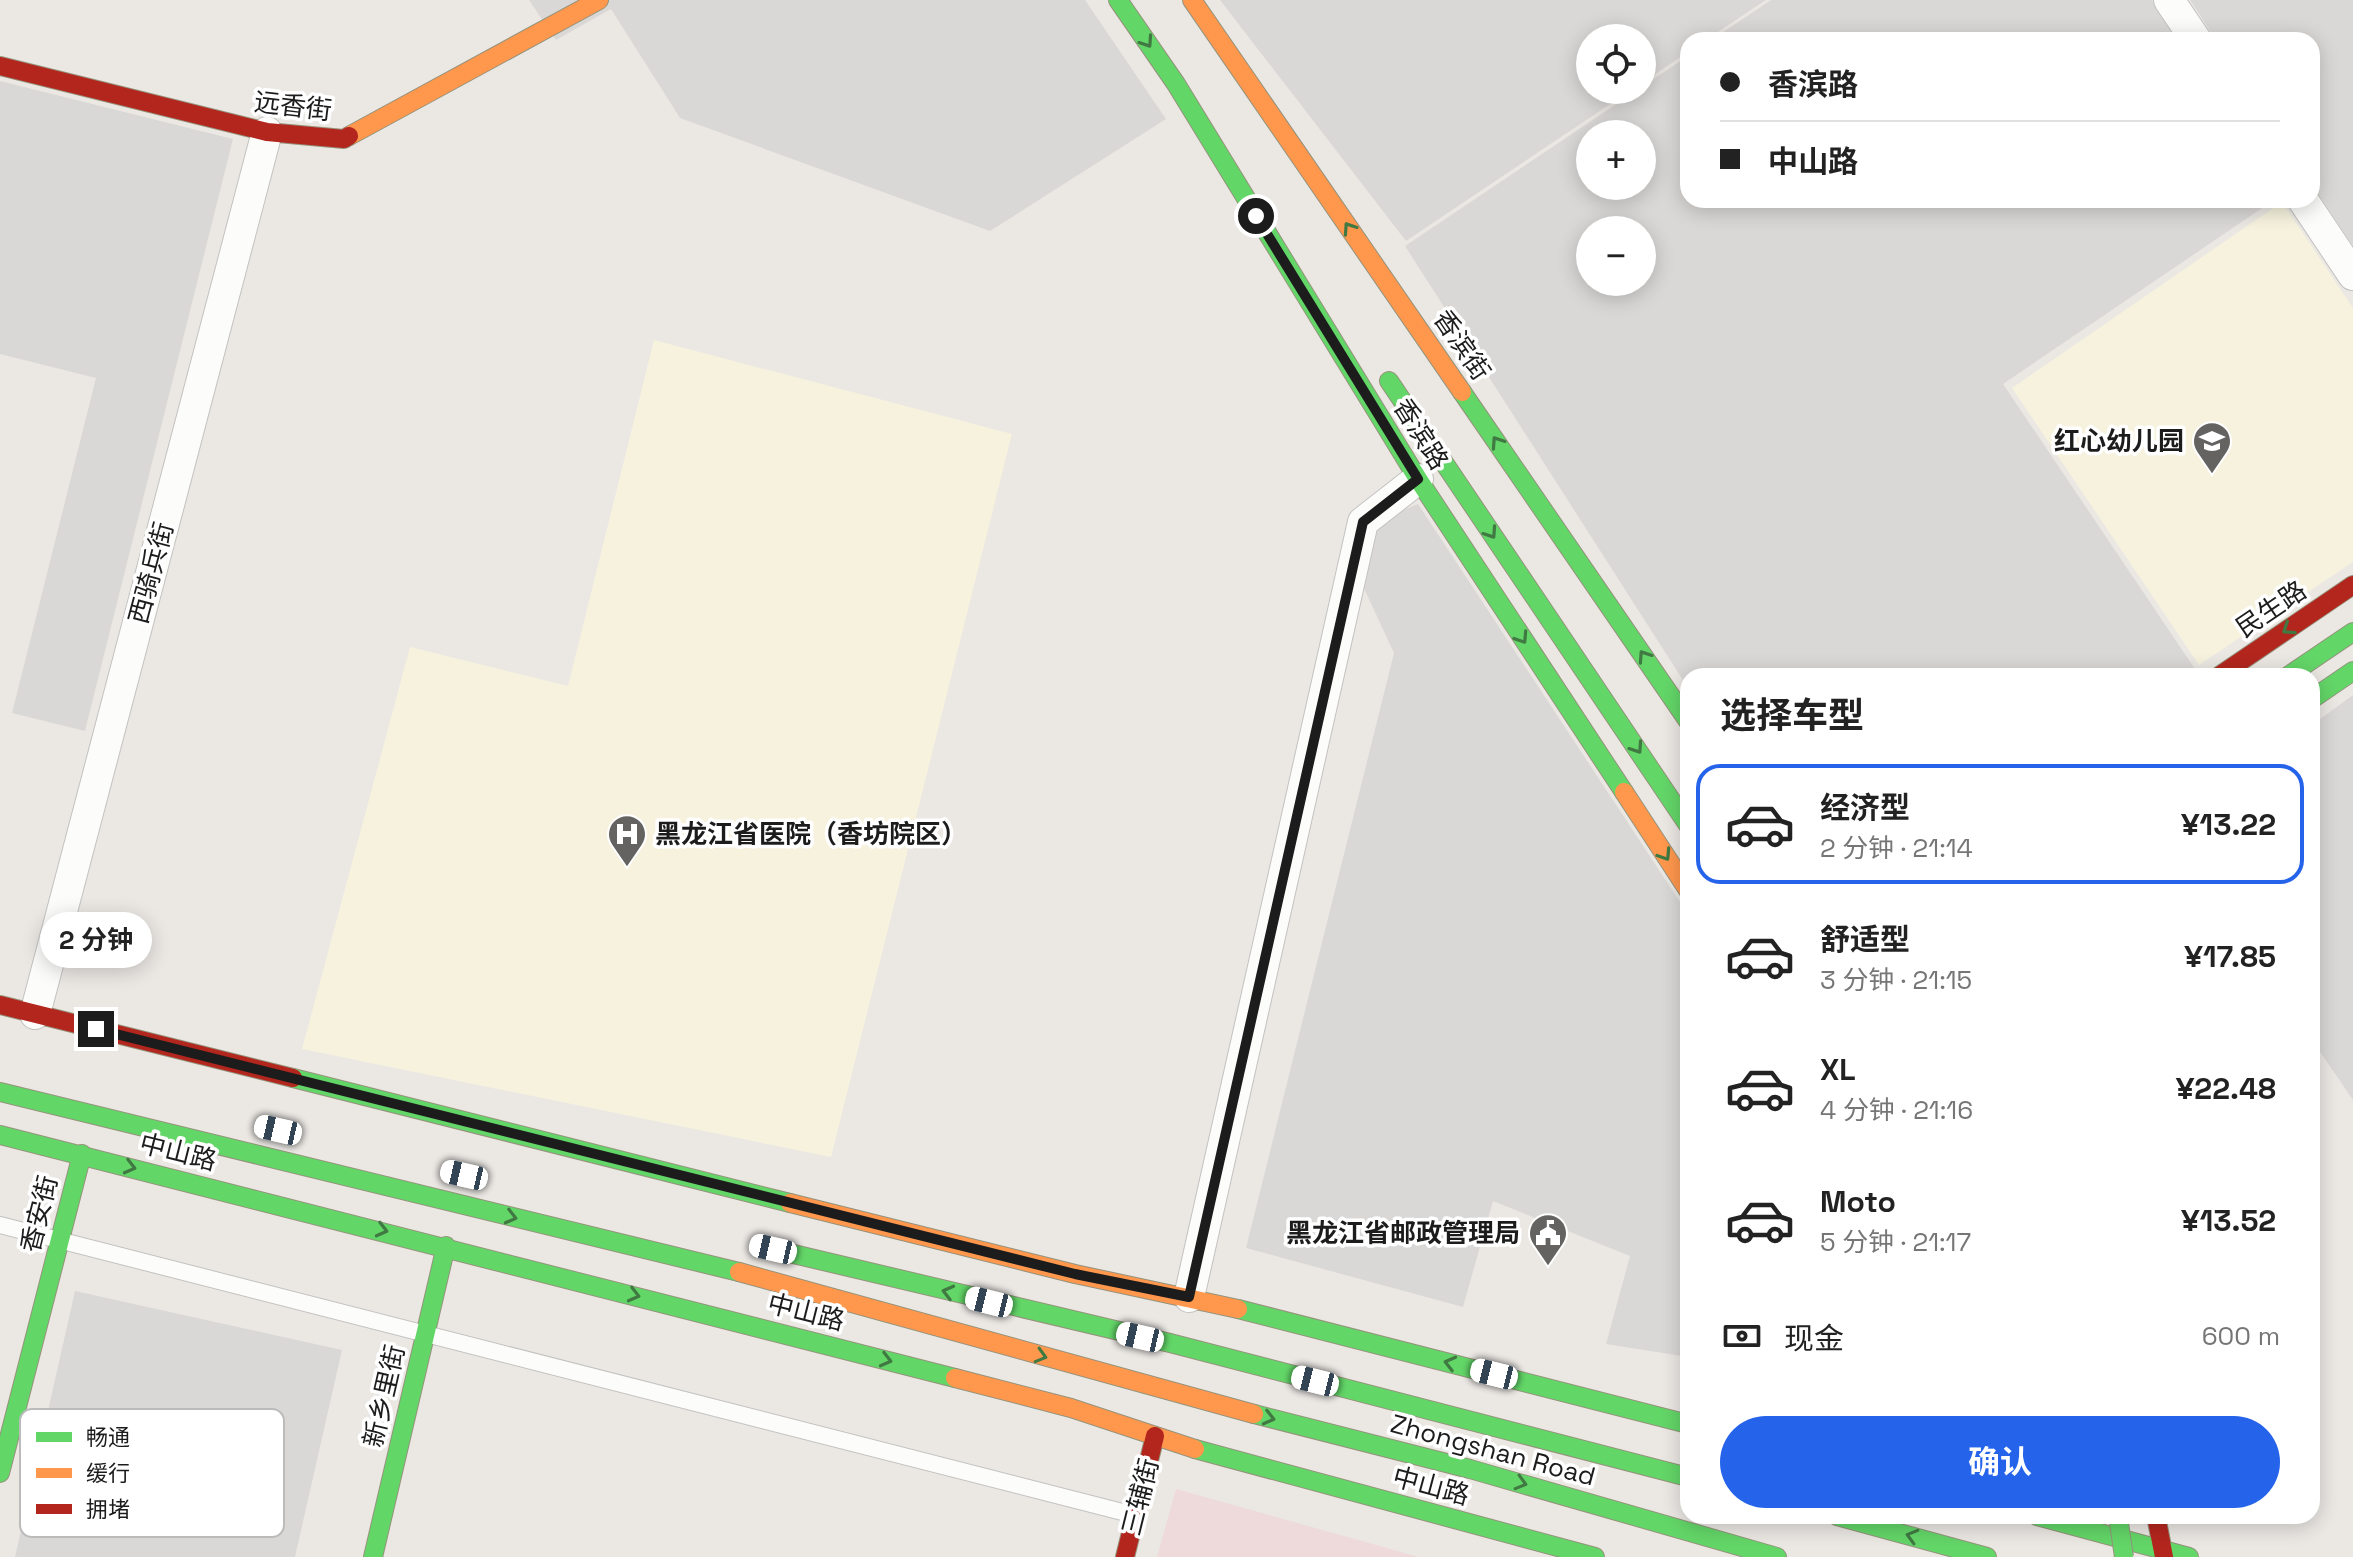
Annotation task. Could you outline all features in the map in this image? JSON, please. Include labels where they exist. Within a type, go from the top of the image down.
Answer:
[{"type":"main road","name":"远香街","points":[[0,66],[267,132],[344,139],[599,0]]},
{"type":"main road","name":"香滨路","points":[[1118,0],[1176,84],[1418,479],[1680,878]]},
{"type":"main road","name":"香滨街","points":[[1192,0],[1680,709]]},
{"type":"main road","points":[[1176,84],[1331,299]]},
{"type":"main road","points":[[1381,369],[1680,813]]},
{"type":"main road","name":"民生路","points":[[2231,668],[2353,585]]},
{"type":"main road","points":[[2300,668],[2353,632]]},
{"type":"main road","points":[[2320,694],[2353,671]]},
{"type":"main road","points":[[0,1005],[1075,1274],[1189,1297],[1680,1422]]},
{"type":"main road","name":"中山路","points":[[0,1092],[804,1288],[1193,1399]]},
{"type":"main road","name":"中山路","points":[[0,1135],[446,1246],[1071,1408],[1155,1436],[1595,1557]]},
{"type":"main road","name":"香安街","points":[[0,1473],[82,1154]]},
{"type":"main road","name":"中山路","points":[[742,1242],[1230,1359]]},
{"type":"main road","name":"新乡里街","points":[[373,1557],[446,1246]]},
{"type":"main road","points":[[1075,1274],[1139,1309]]},
{"type":"main road","points":[[1165,1323],[1230,1359],[1680,1475]]},
{"type":"main road","points":[[1567,1410],[1585,1397]]},
{"type":"main road","points":[[1585,1397],[1600,1420]]},
{"type":"main road","points":[[1147,1402],[1193,1399]]},
{"type":"main road","name":"Zhongshan Road","points":[[1193,1399],[1470,1469],[1777,1557]]},
{"type":"main road","points":[[1071,1408],[1117,1404]]},
{"type":"main road","points":[[1514,1432],[1545,1421]]},
{"type":"main road","name":"三辅街","points":[[1125,1557],[1155,1436]]},
{"type":"main road","points":[[1619,1442],[1659,1470]]},
{"type":"main road","points":[[1470,1469],[1550,1545]]},
{"type":"main road","points":[[1866,1524],[1987,1557]]},
{"type":"main road","points":[[2065,1524],[2172,1555]]},
{"type":"main road","points":[[2119,1524],[2124,1557]]},
{"type":"main road","points":[[2159,1524],[2172,1555]]},
{"type":"street","points":[[2169,0],[2191,32]]},
{"type":"street","name":"西骑兵街","points":[[35,1014],[267,132]]},
{"type":"street","points":[[2308,208],[2353,275]]},
{"type":"street","points":[[1189,1297],[1363,522],[1418,479]]},
{"type":"street","points":[[2172,1524],[2172,1555]]},
{"type":"lane","points":[[0,1225],[1135,1515]]},
{"type":"shaded area","points":[[529,0],[1085,0],[1166,119],[990,231],[680,118],[611,9],[556,40]]},
{"type":"shaded area","points":[[1220,0],[1766,0],[1718,32],[1680,32],[1680,57],[1656,74],[1656,24],[1576,24],[1576,104],[1610,104],[1586,120],[1576,120],[1576,127],[1406,241]]},
{"type":"shaded area","points":[[1771,0],[2152,0],[2172,32],[1723,32]]},
{"type":"shaded area","points":[[2190,0],[2353,0],[2353,246],[2320,196],[2320,32],[2211,32]]},
{"type":"shaded area","points":[[1680,61],[1680,208],[2262,208],[2003,384],[2194,668],[1680,668],[1680,676],[1405,246],[1576,131],[1576,200],[1656,200],[1656,120],[1593,120],[1617,104],[1656,104],[1656,77]]},
{"type":"shaded area","points":[[0,81],[233,139],[85,731],[12,713],[96,378],[0,354]]},
{"type":"shaded area","name":"红心幼儿园","points":[[2273,208],[2286,208],[2353,308],[2353,562],[2199,665],[2012,388]]},
{"type":"shaded area","name":"黑龙江省医院（香坊院区）","points":[[654,340],[1012,434],[831,1157],[302,1049],[410,647],[568,686]]},
{"type":"shaded area","points":[[1418,504],[1680,902],[1680,1356],[1606,1344],[1630,1256],[1493,1201],[1463,1307],[1246,1248],[1394,653],[1362,584],[1379,520]]},
{"type":"shaded area","points":[[2353,695],[2353,1100],[2320,1052],[2320,719]]},
{"type":"shaded area","points":[[75,1291],[342,1350],[295,1557],[15,1557],[20,1535],[284,1537],[284,1409],[48,1409]]},
{"type":"shaded area","points":[[1176,1489],[1419,1557],[1157,1557]]},
{"type":"traffic: fast","points":[[1118,0],[1176,84],[1418,479],[1624,792]]},
{"type":"traffic: fast","points":[[1389,381],[1680,813]]},
{"type":"traffic: fast","points":[[1462,392],[1680,709]]},
{"type":"traffic: fast","points":[[2300,668],[2353,632]]},
{"type":"traffic: fast","points":[[2320,694],[2353,671]]},
{"type":"traffic: fast","points":[[293,1078],[790,1203]]},
{"type":"traffic: fast","points":[[0,1092],[739,1272]]},
{"type":"traffic: fast","points":[[0,1135],[955,1378]]},
{"type":"traffic: fast","points":[[0,1473],[82,1154]]},
{"type":"traffic: fast","points":[[373,1557],[446,1246]]},
{"type":"traffic: fast","points":[[768,1248],[1170,1343],[1680,1475]]},
{"type":"traffic: fast","points":[[1238,1309],[1680,1422]]},
{"type":"traffic: fast","points":[[1254,1414],[1470,1469],[1777,1557]]},
{"type":"traffic: fast","points":[[1195,1449],[1595,1557]]},
{"type":"traffic: fast","points":[[1866,1524],[1987,1557]]},
{"type":"traffic: fast","points":[[2067,1524],[2189,1557]]},
{"type":"traffic: fast","points":[[2119,1524],[2124,1557]]},
{"type":"traffic: slow","points":[[349,136],[599,0]]},
{"type":"traffic: slow","points":[[1192,0],[1462,392]]},
{"type":"traffic: slow","points":[[1624,792],[1680,878]]},
{"type":"traffic: slow","points":[[790,1203],[1075,1274],[1238,1309]]},
{"type":"traffic: slow","points":[[739,1272],[1254,1414]]},
{"type":"traffic: slow","points":[[955,1378],[1071,1408],[1195,1449]]},
{"type":"traffic: jam","points":[[0,66],[267,132],[344,139],[349,136]]},
{"type":"traffic: jam","points":[[2231,668],[2353,585]]},
{"type":"traffic: jam","points":[[0,1005],[293,1078]]},
{"type":"traffic: jam","points":[[1125,1557],[1155,1436]]},
{"type":"traffic: jam","points":[[2158,1524],[2164,1557]]},
{"type":"place","name":"红心幼儿园","points":[[2212,475]]},
{"type":"place","name":"黑龙江省医院（香坊院区）","points":[[627,868]]},
{"type":"place","name":"黑龙江省邮政管理局","points":[[1548,1267]]},
{"type":"route","points":[[96,1029],[1075,1274],[1189,1297],[1363,522],[1418,479],[1256,216]]}]
